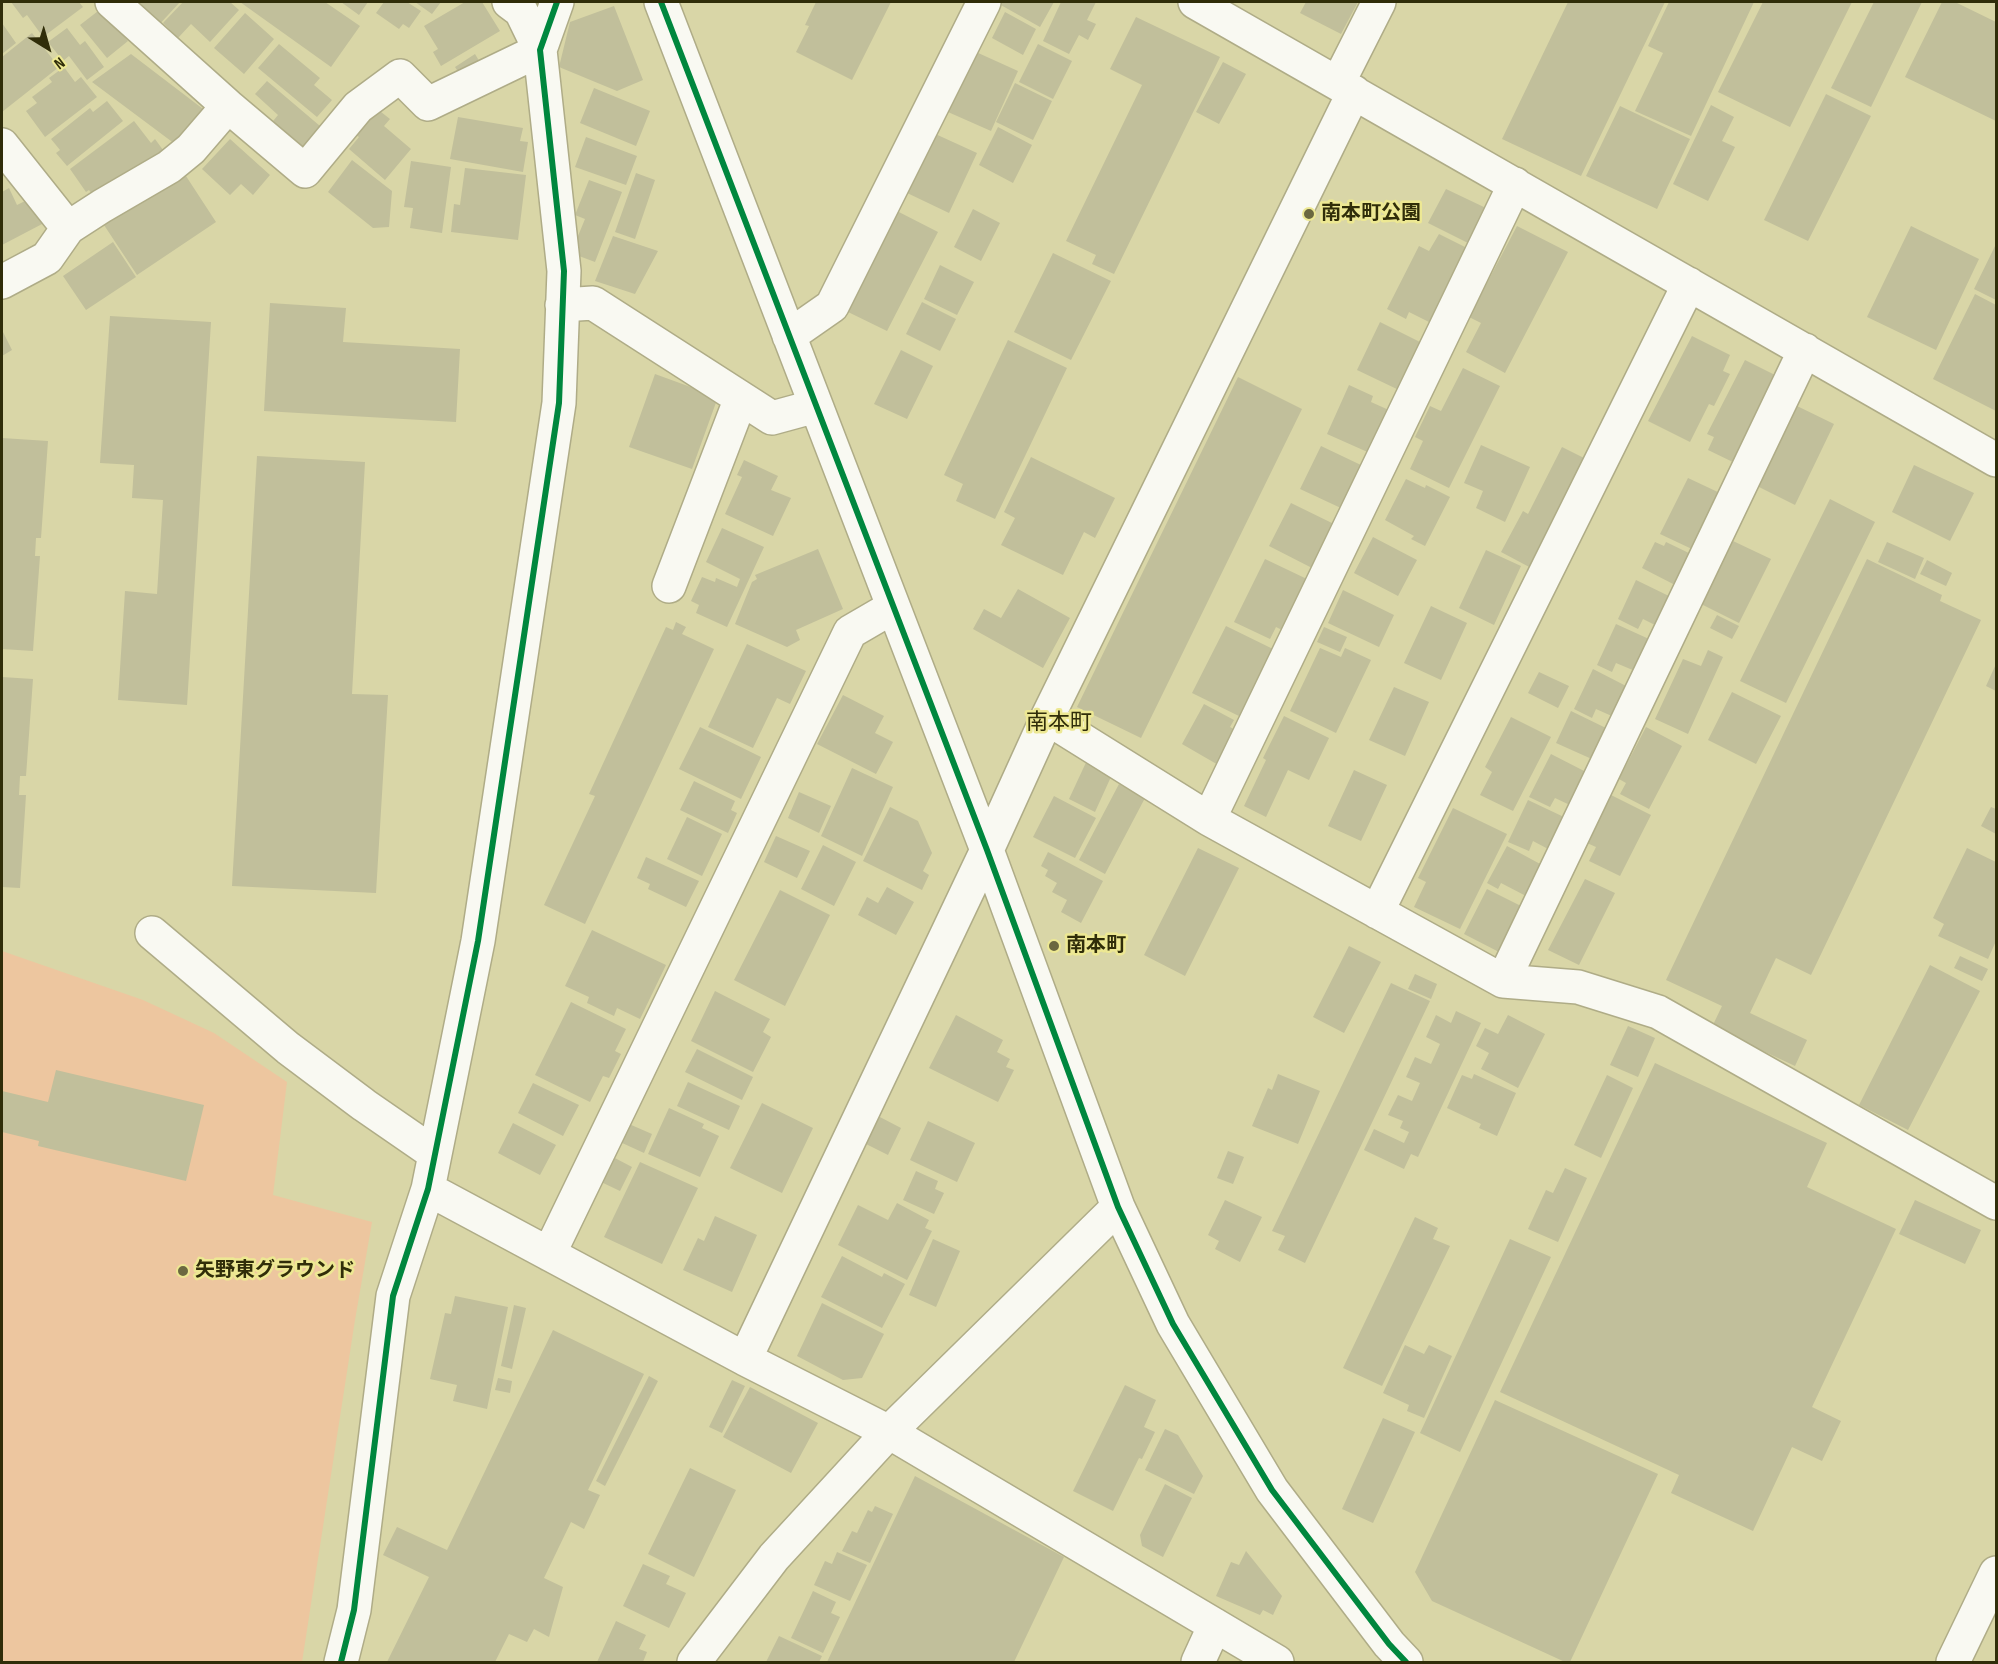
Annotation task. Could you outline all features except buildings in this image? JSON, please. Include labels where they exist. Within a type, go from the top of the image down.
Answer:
[{"type":"street","points":[[112,2],[228,106],[305,171],[358,107],[400,76],[428,104],[540,50],[557,2]]},
{"type":"street","points":[[341,1662],[354,1610],[393,1296],[428,1189],[478,941],[560,403],[564,271],[540,50],[521,11],[509,2]]},
{"type":"street","points":[[661,2],[987,850],[1118,1207],[1173,1324],[1272,1490],[1389,1644],[1406,1662]]},
{"type":"street","points":[[789,336],[832,306],[984,2]]},
{"type":"street","points":[[1195,2],[1996,460]]},
{"type":"street","points":[[745,1359],[1346,88],[1379,2]]},
{"type":"street","points":[[2,282],[47,258],[68,228],[170,167],[190,149],[228,106]]},
{"type":"street","points":[[2,145],[68,228]]},
{"type":"street","points":[[1209,819],[1515,184]]},
{"type":"street","points":[[1377,912],[1689,284]]},
{"type":"street","points":[[562,305],[593,303],[772,417],[816,406]]},
{"type":"street","points":[[1503,981],[1805,350]]},
{"type":"street","points":[[669,586],[741,398]]},
{"type":"street","points":[[549,1254],[850,632],[893,607]]},
{"type":"street","points":[[1047,718],[1209,819],[1503,981],[1578,987],[1658,1012],[1996,1203]]},
{"type":"street","points":[[152,933],[288,1048],[364,1106],[435,1154]]},
{"type":"street","points":[[428,1189],[745,1359],[889,1432],[1278,1662]]},
{"type":"street","points":[[694,1662],[774,1557],[889,1432],[1118,1207]]},
{"type":"street","points":[[1953,1662],[1996,1573]]},
{"type":"street","points":[[1198,1662],[1215,1625]]},
{"type":"shaded area","name":"矢野東グラウンド","points":[[2,951],[143,1000],[214,1033],[287,1082],[273,1195],[372,1222],[302,1662],[2,1662]]},
{"type":"cycle path","points":[[341,1662],[354,1610],[393,1296],[428,1189],[478,941],[559,403],[564,271],[540,50],[557,2]]},
{"type":"cycle path","points":[[661,2],[987,850],[1118,1207],[1173,1324],[1272,1490],[1389,1644],[1406,1662]]},
{"type":"place","name":"南本町公園","points":[[1309,214]]},
{"type":"place","name":"南本町","points":[[1054,946]]},
{"type":"place","name":"矢野東グラウンド","points":[[183,1271]]},
{"type":"district","name":"南本町","points":[[1059,723]]}]
